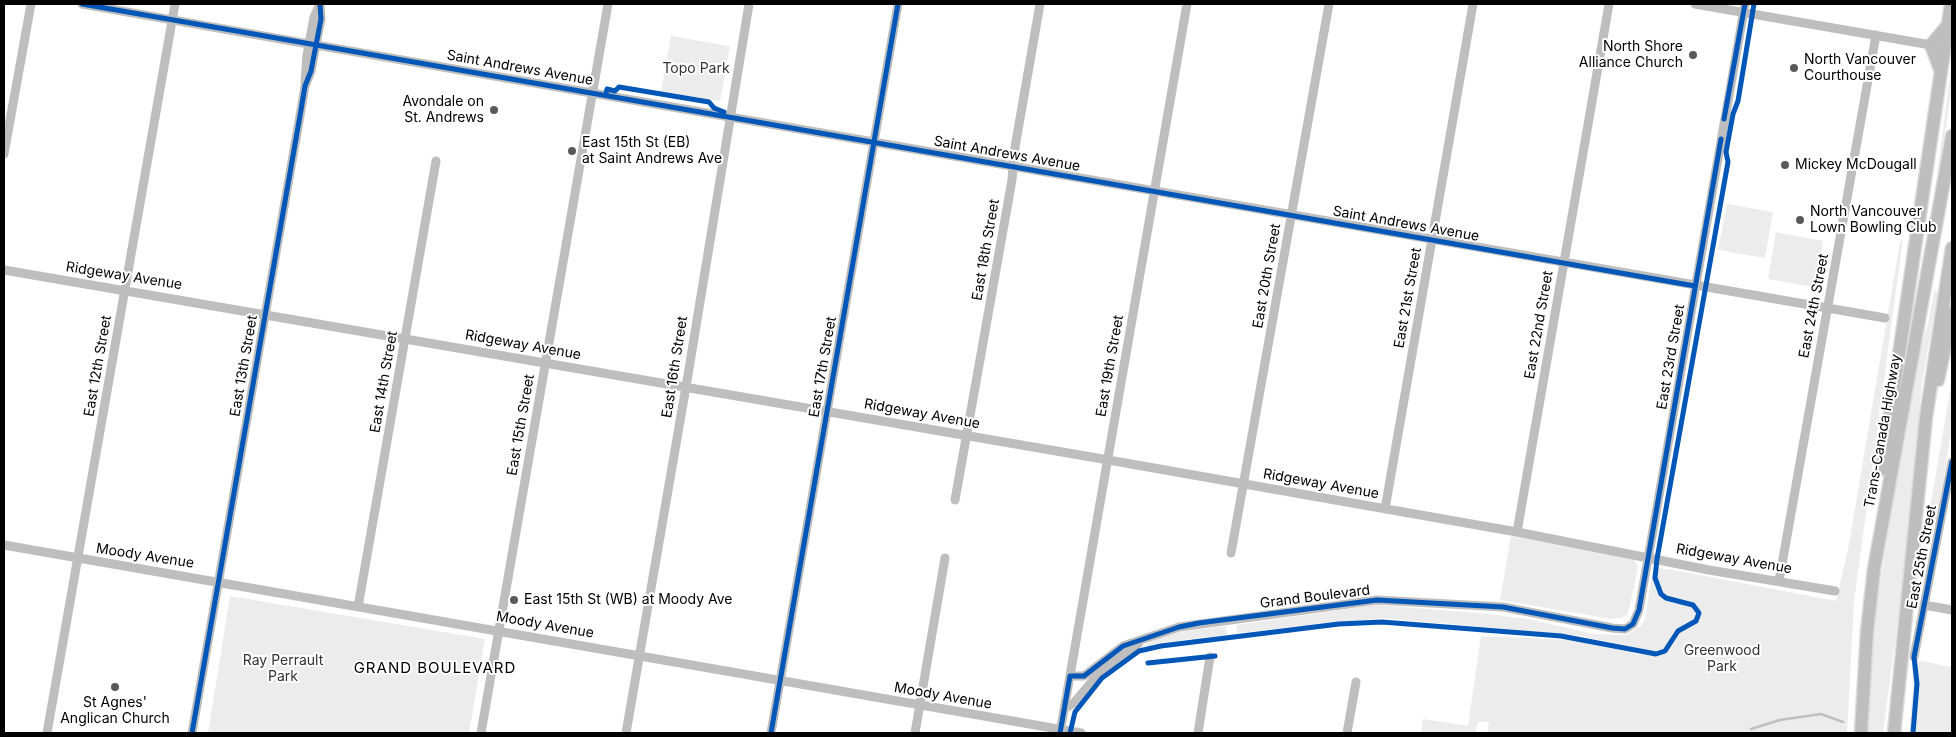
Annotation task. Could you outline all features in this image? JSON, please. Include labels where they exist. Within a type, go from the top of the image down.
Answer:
[{"type":"highway","points":[[1870,601],[1874,523],[1951,4]]},
{"type":"highway","points":[[1941,71],[1931,45],[1948,25]]},
{"type":"highway","name":"Trans-Canada Highway","points":[[1861,733],[1870,601],[1901,411],[1952,136]]},
{"type":"highway","points":[[1894,733],[1919,480],[1934,358],[1952,248]]},
{"type":"highway","points":[[1919,480],[1952,313]]},
{"type":"street","points":[[4,154],[31,4]]},
{"type":"street","name":"Saint Andrews Avenue","points":[[82,4],[1885,318]]},
{"type":"street","name":"East 12th Street","points":[[48,733],[175,4]]},
{"type":"street","name":"East 13th Street","points":[[192,733],[306,86],[304,70],[312,44],[314,17],[320,4]]},
{"type":"street","name":"East 15th Street","points":[[481,733],[608,4]]},
{"type":"street","name":"East 16th Street","points":[[626,733],[686,388],[749,4]]},
{"type":"street","name":"East 17th Street","points":[[771,733],[898,4]]},
{"type":"street","name":"East 18th Street","points":[[955,500],[1040,4]]},
{"type":"street","name":"East 19th Street","points":[[1060,731],[1188,4]]},
{"type":"street","name":"East 20th Street","points":[[1231,553],[1329,4]]},
{"type":"street","name":"East 21st Street","points":[[1385,509],[1473,4]]},
{"type":"street","name":"East 22nd Street","points":[[1517,532],[1609,4]]},
{"type":"street","points":[[1695,4],[1744,8],[1931,45]]},
{"type":"street","name":"East 23rd Street","points":[[1633,624],[1639,610],[1744,8]]},
{"type":"street","name":"East 24th Street","points":[[1779,581],[1876,35]]},
{"type":"street","name":"East 14th Street","points":[[358,607],[436,161]]},
{"type":"street","name":"Ridgeway Avenue","points":[[4,270],[1108,460],[1517,532],[1709,570],[1834,591]]},
{"type":"street","name":"East 25th Street","points":[[1914,657],[1952,462]]},
{"type":"street","name":"Moody Avenue","points":[[4,545],[780,680],[1060,731],[1081,733]]},
{"type":"street","points":[[915,733],[945,558]]},
{"type":"street","name":"Grand Boulevard","points":[[1070,676],[1084,676],[1118,649],[1180,627],[1378,600],[1503,607],[1612,628],[1625,629],[1633,624]]},
{"type":"street","points":[[1924,605],[1952,610]]},
{"type":"street","name":"Grand Boulevard","points":[[1064,709],[1074,702],[1101,671],[1144,639]]},
{"type":"street","points":[[1198,733],[1210,657]]},
{"type":"street","points":[[1346,733],[1356,682]]},
{"type":"green space","name":"Topo Park","points":[[671,36],[730,46],[720,101],[661,92]]},
{"type":"green space","points":[[1952,61],[1952,89],[1935,190]]},
{"type":"green space","points":[[1727,204],[1773,212],[1765,258],[1718,250]]},
{"type":"green space","points":[[1776,232],[1823,241],[1815,287],[1768,279]]},
{"type":"green space","name":"Greenwood Park","points":[[1903,239],[1854,602],[1847,733],[1487,733],[1489,722],[1478,722],[1475,733],[1421,733],[1423,719],[1468,726],[1481,636],[1573,640],[1642,655],[1643,649],[1574,635],[1382,618],[1237,633],[1236,625],[1376,605],[1479,613],[1528,619],[1594,634],[1626,635],[1641,626],[1645,619],[1652,573],[1655,568],[1836,601],[1848,550],[1900,242]]},
{"type":"green space","points":[[1934,291],[1938,292],[1922,383],[1900,605],[1883,733],[1868,733],[1873,627],[1908,406],[1918,354],[1928,324]]},
{"type":"green space","points":[[1952,380],[1952,427],[1937,518],[1926,531]]},
{"type":"green space","points":[[1511,536],[1634,558],[1638,567],[1628,614],[1621,618],[1611,619],[1500,600]]},
{"type":"green space","name":"Ray Perrault Park","points":[[230,596],[485,639],[469,733],[208,733]]},
{"type":"green space","points":[[1226,626],[1227,635],[1160,643],[1147,647],[1145,645],[1170,633]]},
{"type":"green space","points":[[1921,661],[1952,667],[1952,733],[1909,733],[1913,689],[1912,662]]},
{"type":"waterway","points":[[1751,729],[1780,720],[1821,714],[1843,722]]},
{"type":"cycle path","points":[[82,4],[1695,286]]},
{"type":"cycle path","points":[[192,733],[305,86],[311,71],[321,19],[320,4]]},
{"type":"cycle path","points":[[771,733],[898,4]]},
{"type":"cycle path","points":[[1724,119],[1745,4]]},
{"type":"cycle path","points":[[1070,733],[1075,712],[1102,678],[1139,651],[1161,646],[1339,624],[1382,622],[1561,636],[1656,654],[1665,651],[1678,631],[1696,621],[1699,613],[1693,605],[1666,598],[1661,594],[1655,578],[1728,162],[1726,152],[1733,114],[1738,101],[1754,4]]},
{"type":"cycle path","points":[[606,94],[607,89],[615,91],[619,87],[709,102],[714,108],[724,112]]},
{"type":"cycle path","points":[[1060,733],[1070,676],[1084,676],[1123,646],[1179,627],[1199,623],[1377,600],[1503,607],[1612,628],[1625,629],[1633,624],[1639,610],[1721,139]]},
{"type":"cycle path","points":[[1913,733],[1917,684],[1914,657],[1952,462]]},
{"type":"cycle path","points":[[1148,663],[1215,656]]},
{"type":"place","name":"North Shore Alliance Church","points":[[1693,55]]},
{"type":"place","name":"North Vancouver Courthouse","points":[[1794,68]]},
{"type":"place","name":"Avondale on St. Andrews","points":[[494,110]]},
{"type":"place","name":"East 15th St (EB) at Saint Andrews Ave","points":[[572,151]]},
{"type":"place","name":"Mickey McDougall","points":[[1785,165]]},
{"type":"place","name":"North Vancouver Lown Bowling Club","points":[[1800,220]]},
{"type":"place","name":"East 15th St (WB) at Moody Ave","points":[[514,600]]},
{"type":"place","name":"St Agnes' Anglican Church","points":[[115,687]]},
{"type":"district","name":"GRAND BOULEVARD","points":[[435,668]]}]
